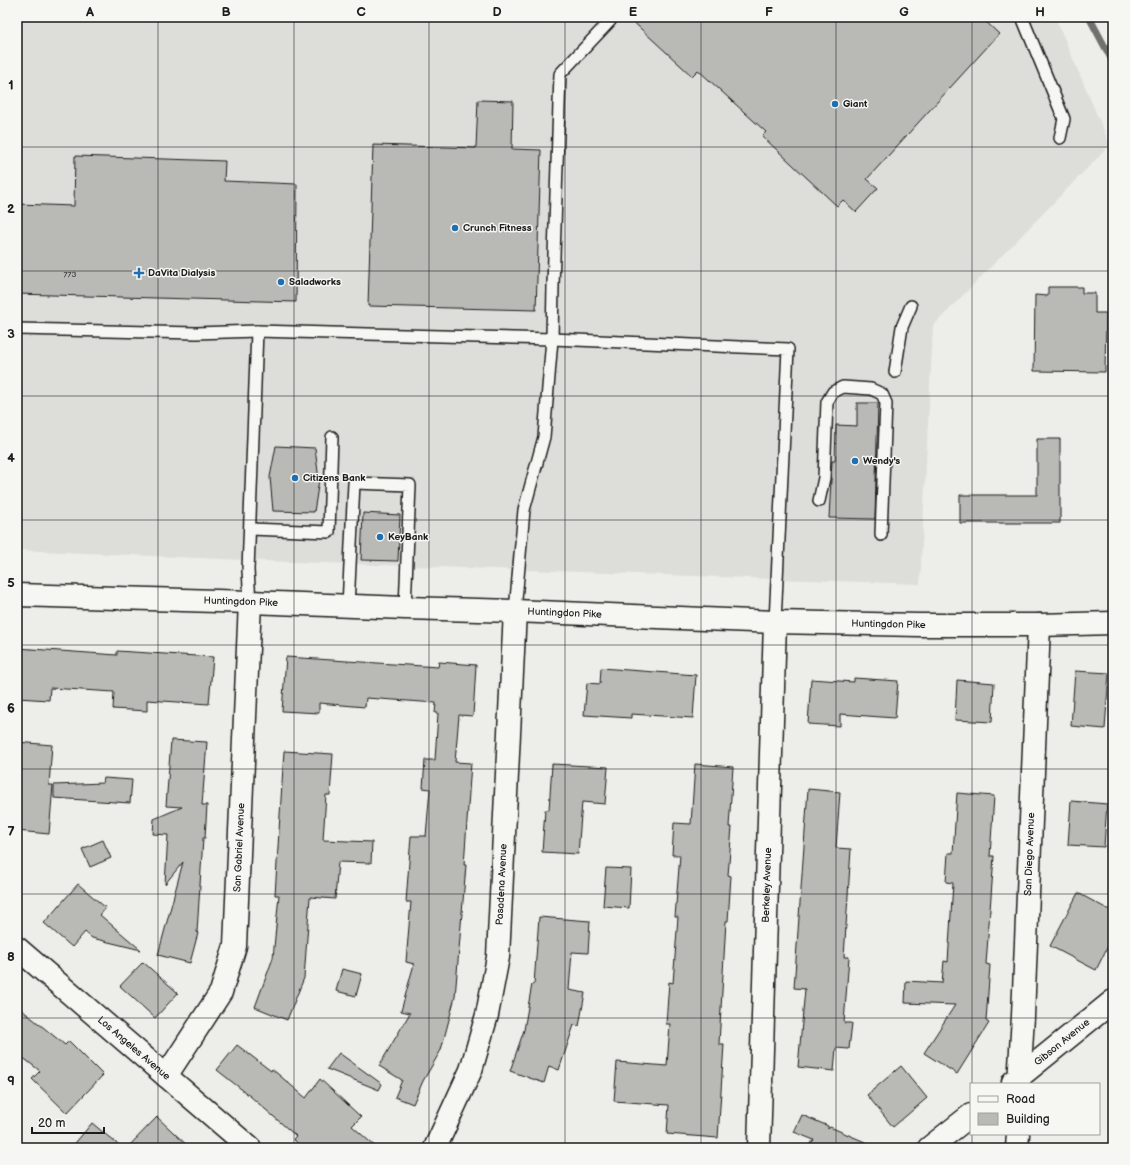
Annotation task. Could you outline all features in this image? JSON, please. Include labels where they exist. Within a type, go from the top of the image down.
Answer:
[{"type":"street","name":"Huntingdon Pike","points":[[17,595],[405,608],[515,610],[775,622],[919,625],[1039,625],[1113,623]]},
{"type":"street","name":"San Gabriel Avenue","points":[[166,1076],[221,992],[235,946],[250,602]]},
{"type":"street","name":"Pasadena Avenue","points":[[435,1148],[471,1070],[488,1015],[498,956],[515,610]]},
{"type":"street","name":"Berkeley Avenue","points":[[759,1148],[775,622]]},
{"type":"street","name":"San Diego Avenue","points":[[1016,1082],[1023,1016],[1039,625]]},
{"type":"street","name":"Los Angeles Avenue","points":[[17,948],[250,1148]]},
{"type":"street","name":"Gibson Avenue","points":[[1016,1082],[1113,1001]]},
{"type":"street","points":[[929,1148],[970,1116]]},
{"type":"street","points":[[1018,1135],[1018,1148]]},
{"type":"lane","points":[[1022,17],[1064,119],[1060,138]]},
{"type":"lane","points":[[515,610],[524,510],[544,438],[552,339],[560,74],[610,21]]},
{"type":"lane","points":[[896,372],[902,327],[911,306]]},
{"type":"lane","points":[[17,329],[196,333],[257,331],[552,339],[788,349],[775,622]]},
{"type":"lane","points":[[250,602],[248,570],[257,331]]},
{"type":"lane","points":[[819,501],[824,478],[827,402],[833,392],[843,387],[871,390],[882,394],[886,403],[881,535]]},
{"type":"lane","points":[[250,529],[329,532],[332,437]]},
{"type":"lane","points":[[348,606],[354,483],[361,483],[410,485],[405,608]]},
{"type":"shaded area","points":[[17,17],[500,17],[528,24],[536,17],[1055,17],[1110,145],[933,326],[920,584],[265,561],[17,550]]},
{"type":"building","name":"Giant","points":[[628,17],[981,17],[999,34],[867,179],[878,188],[856,212],[843,200],[837,206],[762,136],[766,132],[698,70],[692,76]]},
{"type":"building","name":"Crunch Fitness","points":[[478,100],[513,101],[512,149],[541,150],[536,310],[368,306],[373,145],[476,148]]},
{"type":"building","points":[[75,156],[225,161],[224,181],[297,184],[296,302],[17,294],[17,204],[74,206]]},
{"type":"building","points":[[1048,287],[1082,287],[1082,293],[1095,293],[1095,313],[1106,313],[1105,372],[1034,371],[1035,295],[1048,296]]},
{"type":"building","name":"Wendy's","points":[[857,403],[878,403],[875,519],[829,518],[832,461],[835,461],[836,425],[857,426]]},
{"type":"building","points":[[1037,439],[1060,439],[1060,523],[960,523],[960,495],[1037,495]]},
{"type":"building","name":"Citizens Bank","points":[[276,446],[315,448],[319,480],[314,512],[273,511],[270,477]]},
{"type":"building","name":"KeyBank","points":[[363,513],[400,515],[398,561],[361,560]]},
{"type":"building","points":[[17,648],[117,655],[117,651],[213,657],[209,704],[147,700],[147,711],[113,709],[114,692],[50,688],[49,700],[17,698]]},
{"type":"building","points":[[286,657],[438,667],[439,662],[476,665],[473,716],[459,715],[455,762],[471,763],[464,865],[466,865],[455,997],[441,1050],[423,1081],[413,1104],[395,1097],[402,1080],[379,1066],[410,1013],[401,1011],[414,964],[406,962],[411,902],[406,902],[411,836],[426,836],[430,789],[423,788],[425,760],[435,760],[438,713],[435,713],[436,703],[366,698],[365,707],[319,703],[319,713],[282,711]]},
{"type":"building","points":[[601,668],[696,675],[693,718],[631,714],[631,718],[584,715],[587,683],[600,684]]},
{"type":"building","points":[[1075,671],[1109,673],[1105,729],[1071,726]]},
{"type":"building","points":[[854,678],[898,681],[895,718],[840,714],[840,726],[808,724],[811,679],[854,682]]},
{"type":"building","points":[[957,680],[994,683],[992,722],[955,720]]},
{"type":"building","points":[[171,740],[207,742],[202,805],[207,805],[205,838],[203,838],[198,933],[190,963],[158,955],[183,862],[165,884],[168,835],[153,834],[154,819],[182,807],[166,806]]},
{"type":"building","points":[[17,742],[52,745],[49,785],[53,785],[49,834],[17,831]]},
{"type":"building","points":[[284,751],[333,754],[330,795],[326,795],[323,840],[372,842],[371,863],[338,862],[335,899],[310,897],[304,978],[287,1020],[255,1007],[273,958],[279,895],[275,895]]},
{"type":"building","points":[[552,764],[608,767],[605,804],[582,802],[578,854],[542,852],[545,810],[549,810]]},
{"type":"building","points":[[695,764],[733,767],[729,827],[732,827],[728,875],[731,876],[728,921],[726,921],[719,1044],[724,1044],[718,1138],[667,1134],[669,1105],[614,1101],[617,1062],[667,1066],[670,1024],[666,1024],[669,982],[673,983],[678,917],[675,917],[680,855],[672,855],[674,823],[691,824]]},
{"type":"building","points":[[104,778],[132,780],[130,803],[54,798],[54,785],[103,783]]},
{"type":"building","points":[[808,789],[840,792],[836,848],[851,849],[844,957],[849,957],[844,1023],[852,1023],[849,1049],[836,1048],[834,1071],[798,1067],[805,989],[794,988]]},
{"type":"building","points":[[957,793],[994,796],[990,856],[994,856],[986,964],[990,965],[986,1021],[989,1023],[957,1074],[924,1053],[955,1005],[905,1003],[906,981],[942,983],[944,961],[948,962],[953,883],[946,882],[948,853],[953,853]]},
{"type":"building","points":[[1071,801],[1107,804],[1104,847],[1068,845]]},
{"type":"building","points":[[103,840],[111,858],[90,867],[82,849]]},
{"type":"building","points":[[606,868],[631,869],[629,908],[603,906]]},
{"type":"building","points":[[78,884],[106,908],[100,915],[141,950],[92,938],[85,932],[72,947],[44,923]]},
{"type":"building","points":[[1078,893],[1113,912],[1113,936],[1096,970],[1050,946]]},
{"type":"building","points":[[539,917],[590,921],[588,953],[572,952],[569,990],[585,993],[579,1026],[574,1025],[559,1070],[549,1066],[544,1083],[510,1071],[524,1030],[532,984],[534,984]]},
{"type":"building","points":[[143,962],[178,993],[155,1018],[120,986]]},
{"type":"building","points":[[342,969],[362,974],[356,996],[336,991]]},
{"type":"building","points":[[17,1006],[65,1045],[69,1041],[103,1075],[67,1113],[32,1079],[40,1071],[17,1053]]},
{"type":"building","points":[[237,1045],[271,1071],[272,1069],[306,1098],[320,1079],[361,1117],[352,1126],[377,1148],[303,1148],[293,1139],[296,1136],[250,1096],[217,1070]]},
{"type":"building","points":[[339,1053],[382,1084],[379,1090],[327,1069]]},
{"type":"building","points":[[901,1066],[927,1098],[893,1127],[867,1095]]},
{"type":"building","points":[[802,1115],[828,1126],[828,1129],[830,1127],[879,1148],[805,1148],[814,1140],[794,1132]]},
{"type":"building","points":[[157,1117],[190,1148],[127,1148]]},
{"type":"building","points":[[92,1123],[122,1148],[71,1148]]},
{"type":"waterway","points":[[1089,17],[1113,62]]},
{"type":"place","name":"Giant","points":[[835,104]]},
{"type":"place","name":"Crunch Fitness","points":[[455,228]]},
{"type":"place","name":"DaVita Dialysis","points":[[139,273]]},
{"type":"place","name":"Saladworks","points":[[281,282]]},
{"type":"place","name":"Wendy's","points":[[855,461]]},
{"type":"place","name":"Citizens Bank","points":[[295,478]]},
{"type":"place","name":"KeyBank","points":[[380,537]]}]
